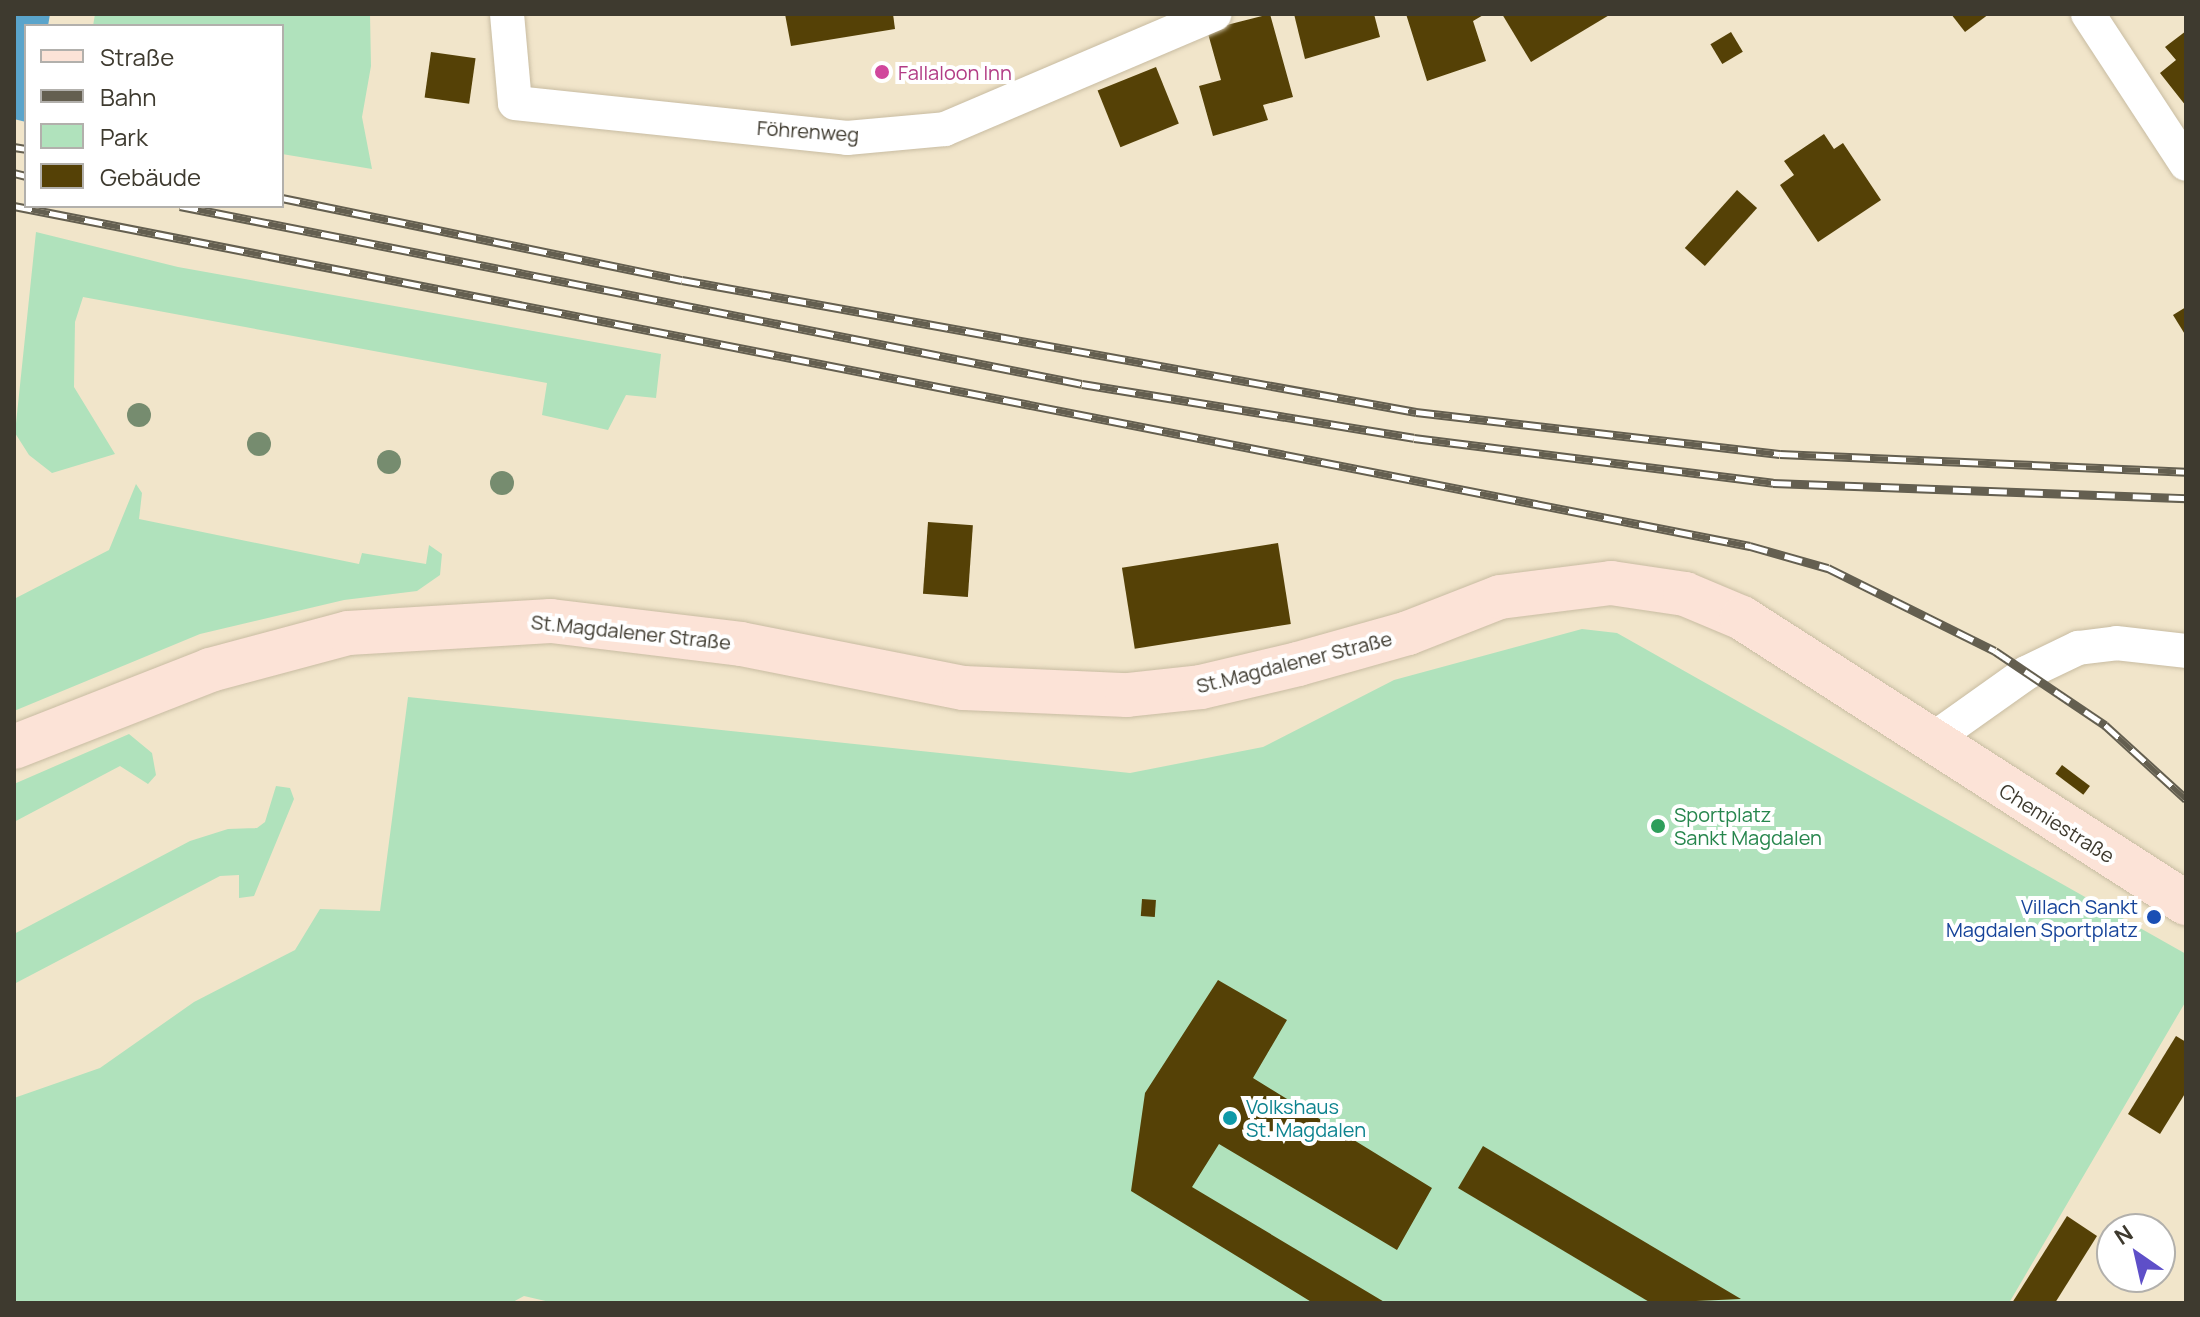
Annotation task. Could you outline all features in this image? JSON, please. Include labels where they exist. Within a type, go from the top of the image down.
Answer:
[{"type":"street","name":"Föhrenweg","points":[[507,14],[515,103],[847,138],[945,129],[1215,14]]},
{"type":"street","points":[[2088,14],[2186,164]]},
{"type":"street","name":"St.Magdalener Straße","points":[[14,747],[210,670],[348,633],[551,621],[741,644],[964,688],[1127,695],[1201,687],[1298,664],[1408,633],[1500,597],[1611,583],[1685,594],[1742,618],[1929,742]]},
{"type":"street","points":[[1929,742],[2026,673],[2078,648],[2116,643],[2186,651]]},
{"type":"street","name":"Chemiestraße","points":[[1929,742],[2186,903]]},
{"type":"green space","points":[[95,14],[370,14],[371,66],[362,117],[372,169],[284,154],[284,24],[93,24]]},
{"type":"green space","points":[[36,232],[178,267],[661,354],[656,398],[626,395],[608,430],[542,415],[547,383],[83,297],[75,322],[74,387],[115,454],[52,473],[29,455],[15,433]]},
{"type":"green space","points":[[136,484],[142,493],[139,519],[359,564],[362,553],[426,564],[429,545],[442,554],[440,575],[417,591],[344,600],[200,634],[14,711],[14,599],[109,550]]},
{"type":"green space","points":[[1582,629],[1617,633],[2186,954],[2186,1001],[2009,1303],[554,1303],[524,1296],[511,1303],[14,1303],[14,1098],[100,1068],[194,1002],[295,950],[320,909],[380,911],[408,697],[1130,773],[1263,747],[1394,680]]},
{"type":"green space","points":[[129,734],[152,753],[156,775],[148,784],[120,766],[14,822],[14,784]]},
{"type":"green space","points":[[276,786],[290,788],[294,799],[254,896],[239,898],[239,875],[220,876],[14,984],[14,934],[190,841],[228,829],[257,828],[265,822]]},
{"type":"water","points":[[14,14],[50,14],[48,24],[24,24],[24,146],[14,192]]},
{"type":"pier","points":[[14,119],[24,122],[24,163],[14,196]]},
{"type":"building","points":[[785,14],[893,14],[895,29],[791,46]]},
{"type":"building","points":[[1270,14],[1293,97],[1263,105],[1268,120],[1213,136],[1199,86],[1221,80],[1207,30]]},
{"type":"building","points":[[1294,14],[1374,14],[1380,37],[1305,59]]},
{"type":"building","points":[[1406,14],[1485,14],[1473,21],[1486,61],[1427,81]]},
{"type":"building","points":[[1502,14],[1611,14],[1531,62]]},
{"type":"building","points":[[1951,14],[1989,14],[1965,32]]},
{"type":"building","points":[[2186,31],[2186,106],[2160,73],[2176,60],[2165,47]]},
{"type":"building","points":[[1731,32],[1743,52],[1722,64],[1710,44]]},
{"type":"building","points":[[431,52],[476,58],[469,104],[425,98]]},
{"type":"building","points":[[1156,67],[1179,124],[1120,147],[1098,91]]},
{"type":"building","points":[[1824,134],[1834,149],[1843,143],[1881,200],[1818,242],[1780,185],[1794,175],[1784,161]]},
{"type":"building","points":[[1737,190],[1757,208],[1705,266],[1685,248]]},
{"type":"building","points":[[2186,307],[2186,336],[2173,315]]},
{"type":"building","points":[[928,522],[973,525],[968,597],[923,594]]},
{"type":"building","points":[[1278,543],[1291,624],[1135,649],[1122,568]]},
{"type":"building","points":[[2062,765],[2090,786],[2083,795],[2055,774]]},
{"type":"building","points":[[1142,899],[1156,900],[1155,917],[1141,916]]},
{"type":"building","name":"Volkshaus St. Magdalen","points":[[1218,980],[1287,1020],[1253,1078],[1432,1188],[1397,1250],[1219,1144],[1192,1187],[1386,1303],[1313,1303],[1131,1191],[1145,1093]]},
{"type":"building","points":[[2176,1036],[2186,1042],[2186,1092],[2160,1134],[2128,1114]]},
{"type":"building","points":[[1483,1146],[1741,1299],[1651,1303],[1458,1188]]},
{"type":"building","points":[[2067,1216],[2096,1235],[2055,1303],[2012,1303]]},
{"type":"railway","points":[[14,147],[24,149]]},
{"type":"railway","points":[[14,173],[24,176]]},
{"type":"railway","points":[[284,198],[682,280],[1416,412],[1780,454],[2186,472]]},
{"type":"railway","points":[[14,206],[24,208]]},
{"type":"railway","points":[[24,208],[1750,546],[1828,568],[1995,651],[2105,725],[2186,799]]},
{"type":"railway","points":[[190,208],[1082,384],[1414,438],[1773,483],[2186,498]]},
{"type":"place","name":"Fallaloon Inn","points":[[882,72]]},
{"type":"place","name":"Sportplatz Sankt Magdalen","points":[[1658,826]]},
{"type":"place","name":"Villach Sankt Magdalen Sportplatz","points":[[2154,917]]},
{"type":"place","name":"Volkshaus St. Magdalen","points":[[1230,1118]]}]
